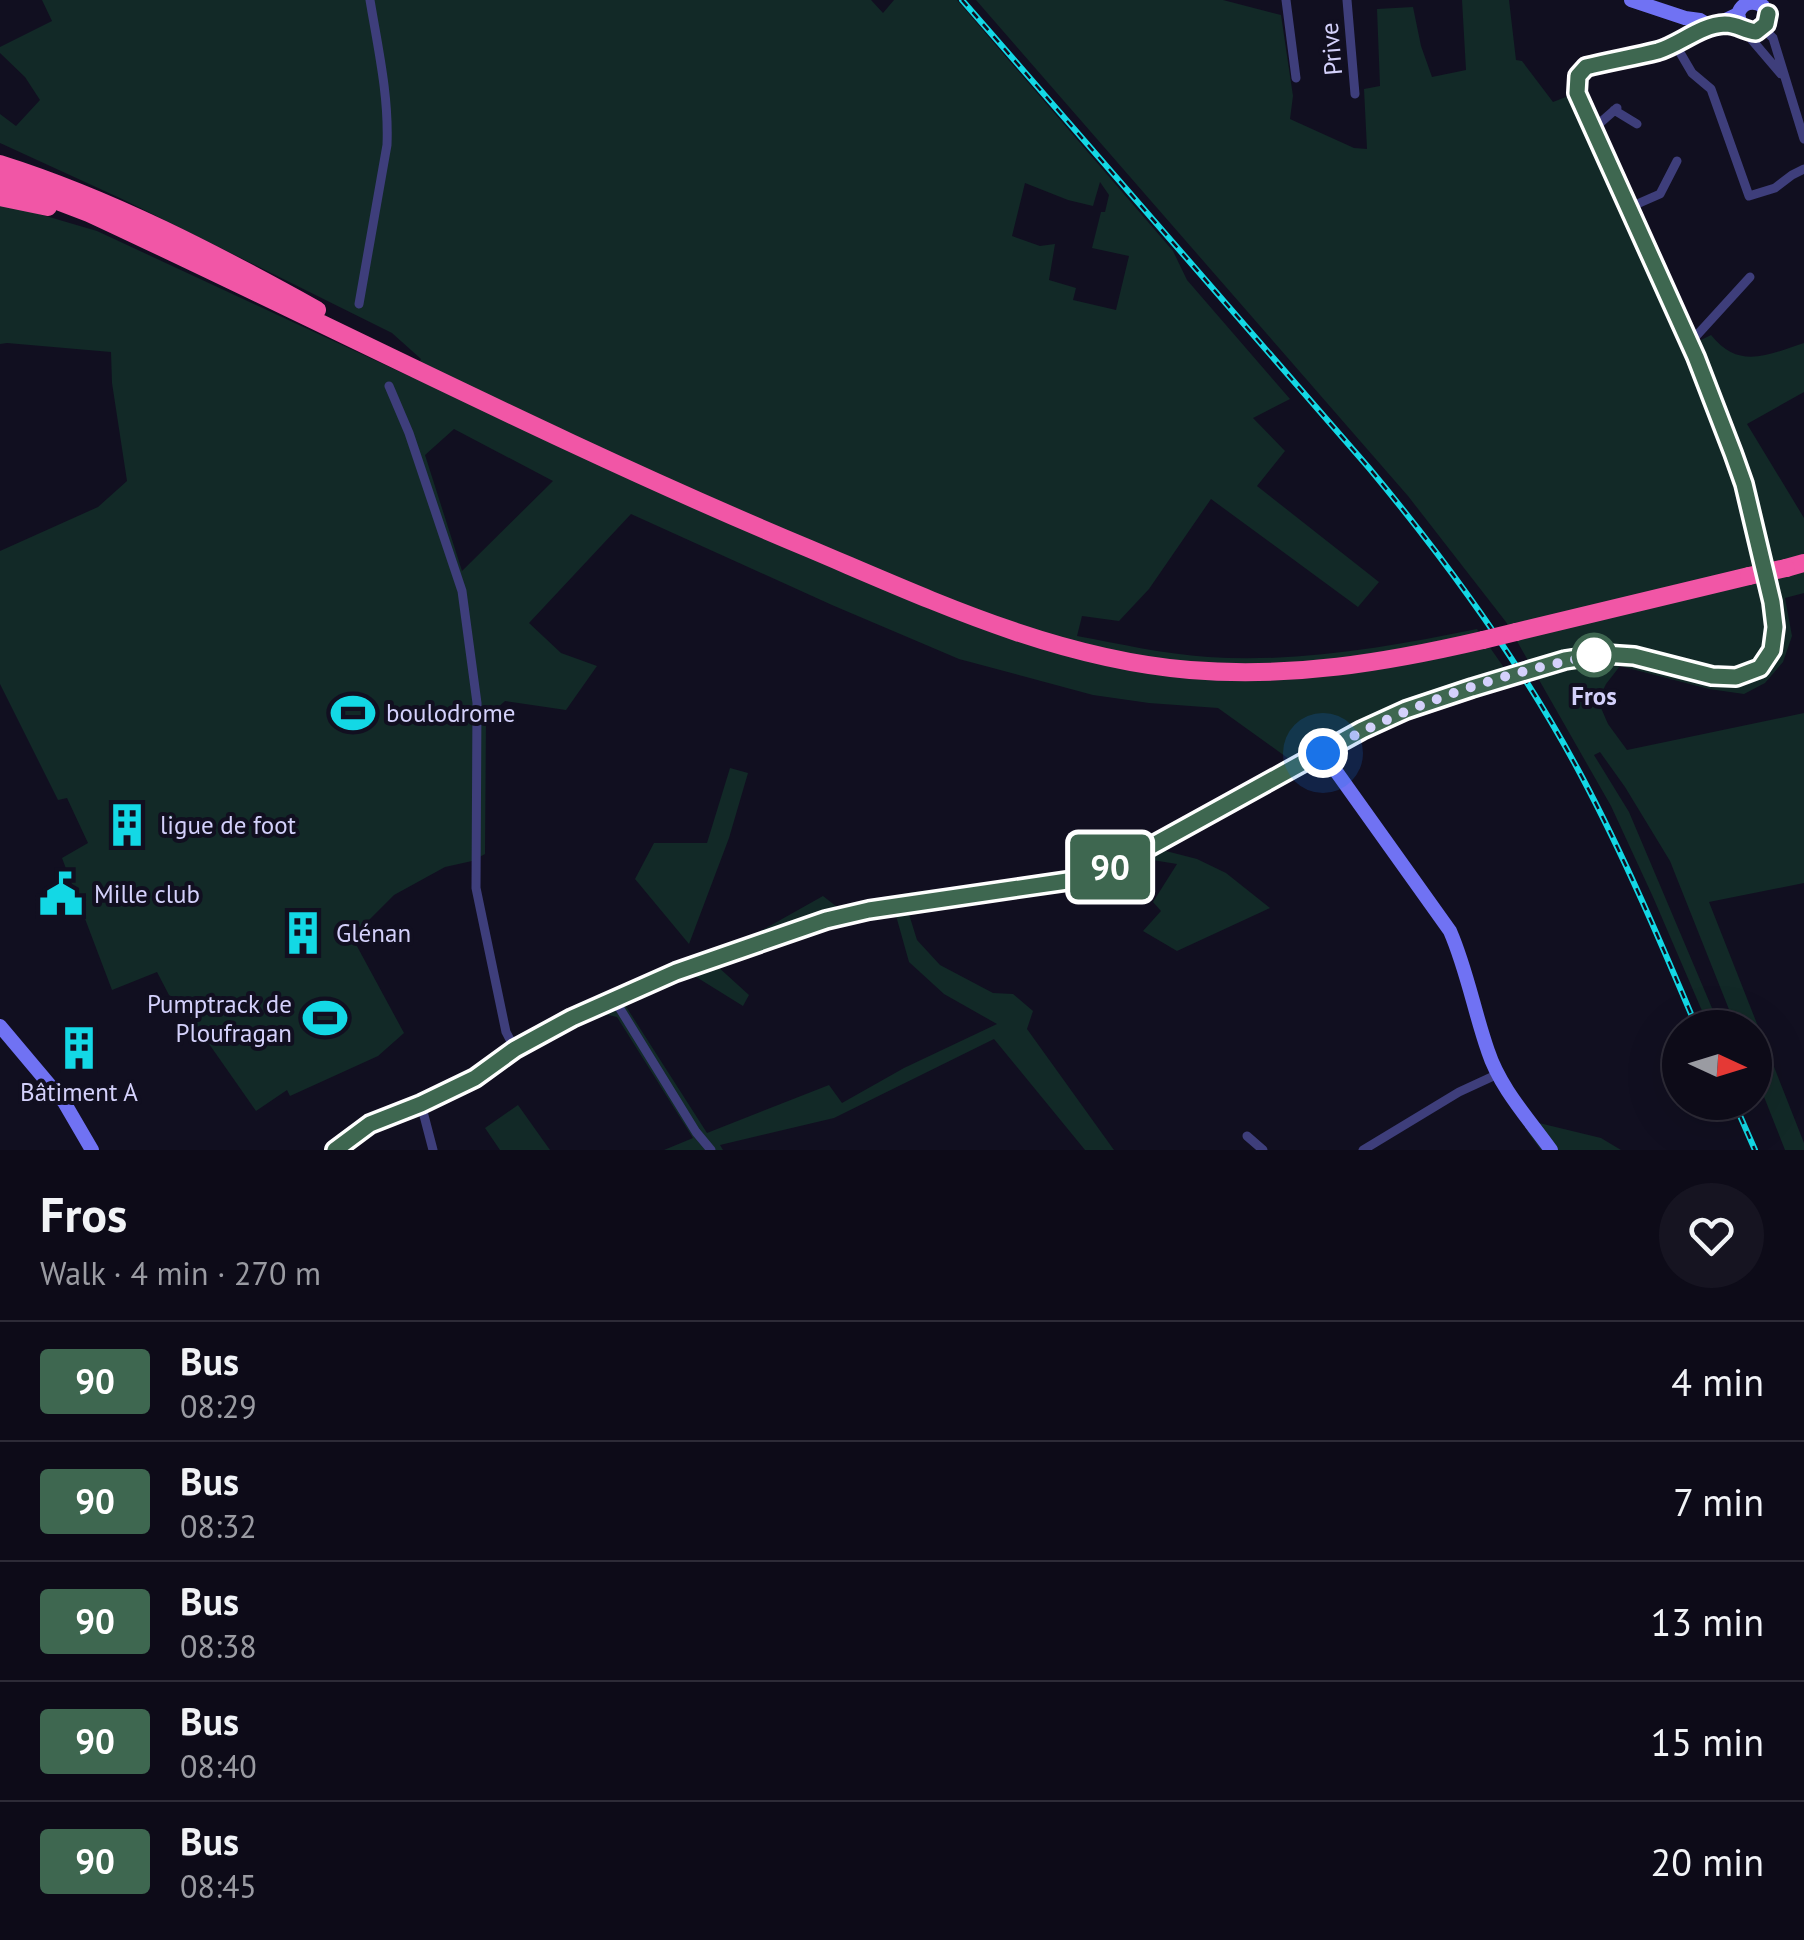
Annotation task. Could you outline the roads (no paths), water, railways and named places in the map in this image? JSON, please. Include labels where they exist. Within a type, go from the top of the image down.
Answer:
[{"type":"highway","points":[[0,150],[130,210],[142,221]]},
{"type":"highway","points":[[0,164],[64,186],[142,221],[258,278],[422,370]]},
{"type":"highway","points":[[0,179],[89,213],[687,498],[971,617],[1052,644],[1120,659],[1189,670],[1272,672],[1349,667],[1483,640],[1795,566]]},
{"type":"highway","points":[[0,197],[69,213],[184,259]]},
{"type":"street","points":[[359,304],[388,121],[370,0]]},
{"type":"street","points":[[1286,0],[1296,78]]},
{"type":"street","name":"Prive","points":[[1347,0],[1356,94]]},
{"type":"street","points":[[1630,0],[1705,28]]},
{"type":"street","points":[[335,1150],[370,1124],[475,1078],[515,1049],[572,1018],[676,972],[826,920],[869,910],[1074,880],[1102,870],[1406,710],[1558,663],[1604,654],[1634,656],[1712,676],[1736,677],[1760,668],[1772,650],[1775,627],[1744,484],[1696,357],[1577,93],[1578,76],[1586,67],[1660,50],[1753,8]]},
{"type":"street","points":[[1753,8],[1756,32],[1764,28],[1772,38],[1804,138]]},
{"type":"street","points":[[1753,8],[1752,40],[1783,76]]},
{"type":"street","points":[[1675,44],[1692,73],[1711,89],[1749,196],[1775,188],[1804,169]]},
{"type":"street","points":[[1591,126],[1616,109],[1636,124]]},
{"type":"street","points":[[1628,208],[1660,194],[1678,162]]},
{"type":"street","points":[[1688,340],[1750,277]]},
{"type":"street","points":[[389,386],[462,590],[477,703],[476,888],[506,1032],[515,1049]]},
{"type":"street","points":[[1323,753],[1450,931],[1464,962],[1488,1052],[1498,1074],[1551,1150]]},
{"type":"street","points":[[614,999],[711,1150]]},
{"type":"street","points":[[0,1026],[64,1102],[92,1150]]},
{"type":"street","points":[[1363,1150],[1459,1092],[1498,1074]]},
{"type":"street","points":[[421,1104],[434,1150]]},
{"type":"street","points":[[1247,1136],[1263,1150]]},
{"type":"railway","points":[[962,0],[1369,468],[1483,617],[1535,695],[1582,777],[1689,1010]]},
{"type":"railway","points":[[1742,1120],[1755,1150]]},
{"type":"place","name":"Fros","points":[[1594,655]]},
{"type":"place","name":"boulodrome","points":[[353,713]]},
{"type":"place","name":"ligue de foot","points":[[127,825]]},
{"type":"place","name":"Mille club","points":[[61,894]]},
{"type":"place","name":"Glénan","points":[[303,933]]},
{"type":"place","name":"Pumptrack de Ploufragan","points":[[325,1018]]},
{"type":"place","name":"Bâtiment A","points":[[79,1048]]}]
